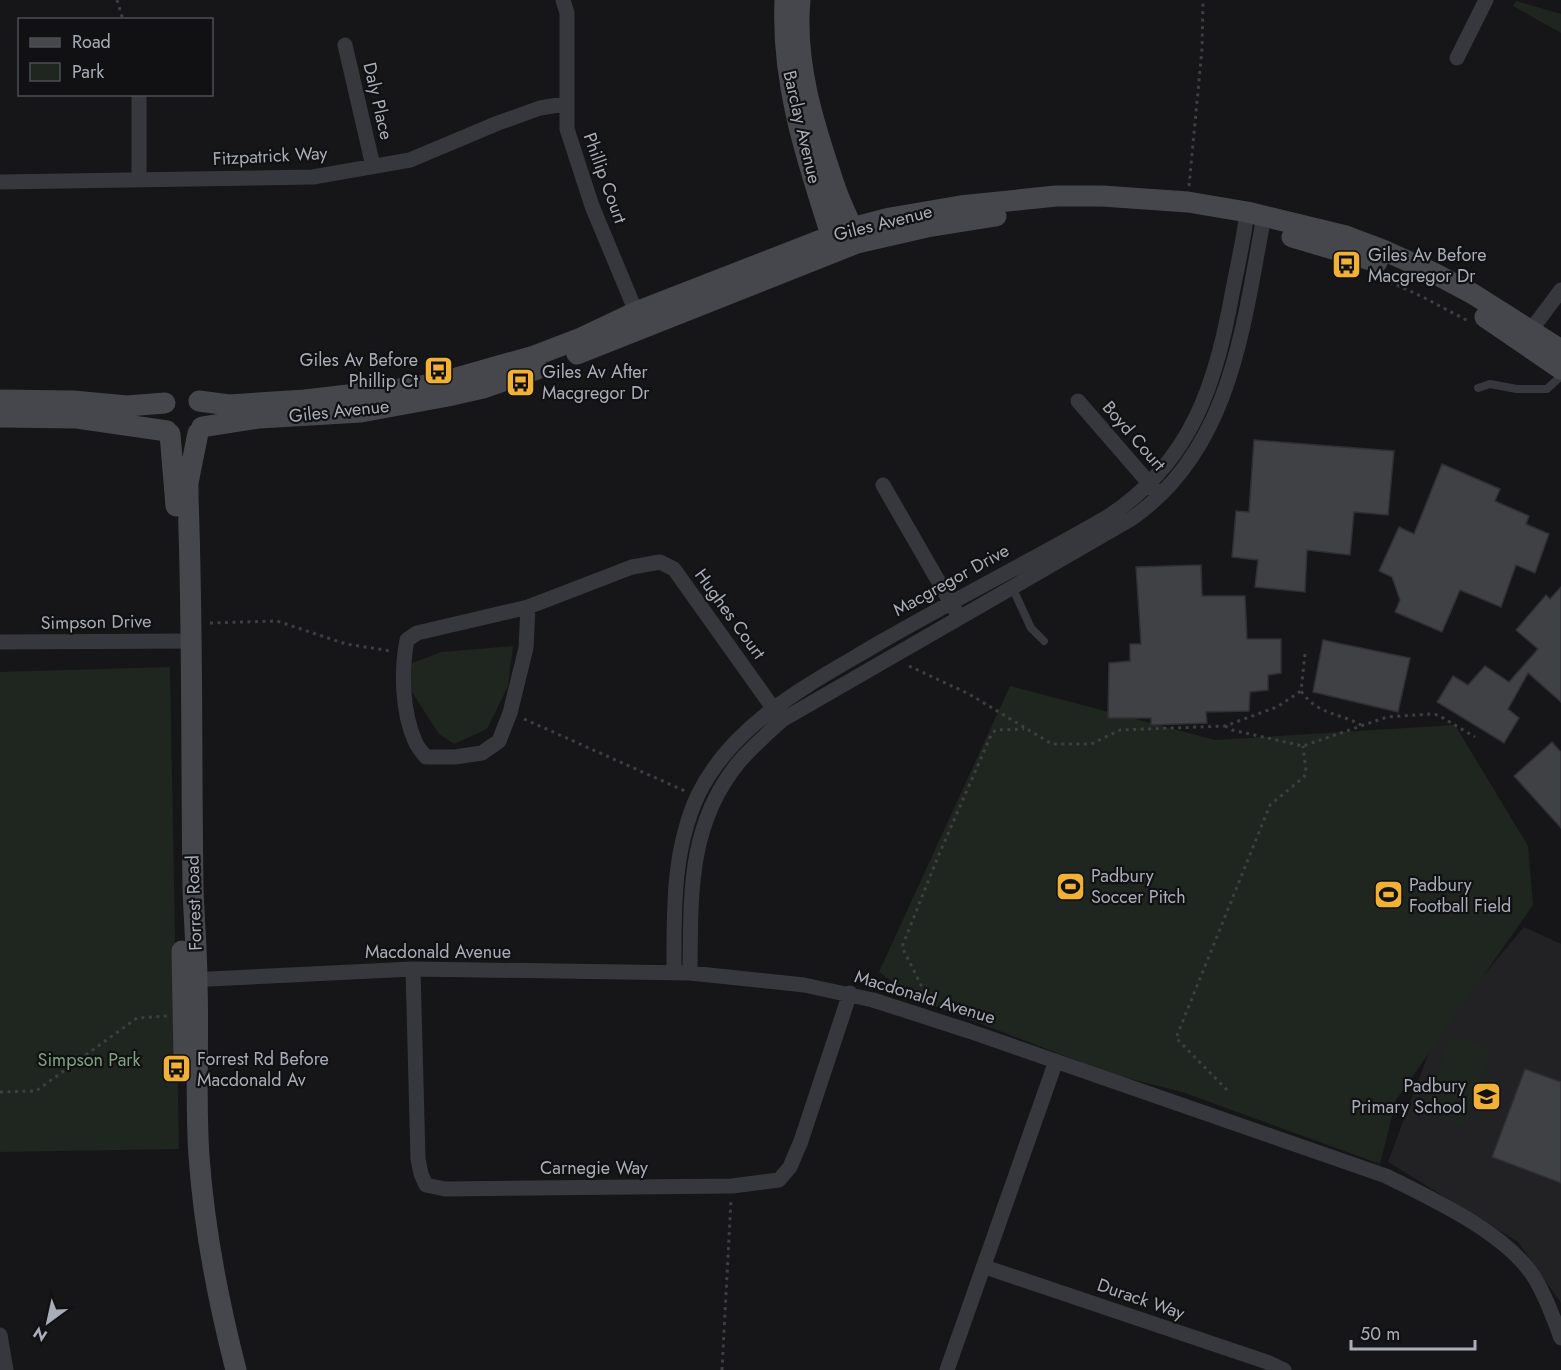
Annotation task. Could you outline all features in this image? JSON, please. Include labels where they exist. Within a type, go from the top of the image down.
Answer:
[{"type":"street","name":"Phillip Court","points":[[563,0],[567,13],[565,104],[567,129],[592,206],[639,320]]},
{"type":"street","name":"Barclay Avenue","points":[[785,0],[784,31],[792,100],[813,179],[834,243]]},
{"type":"street","name":"Barclay Avenue","points":[[800,0],[800,31],[806,93],[834,186],[855,236]]},
{"type":"street","points":[[1457,58],[1486,0]]},
{"type":"street","name":"Daly Place","points":[[345,45],[373,166]]},
{"type":"street","points":[[139,96],[139,179]]},
{"type":"street","name":"Fitzpatrick Way","points":[[0,182],[313,177],[410,160],[498,123],[540,108],[565,104]]},
{"type":"street","name":"Giles Avenue","points":[[200,430],[259,418],[361,412],[483,388],[521,374],[705,287],[936,210],[1021,198],[1102,196],[1188,202],[1254,221]]},
{"type":"street","name":"Giles Avenue","points":[[855,236],[1043,210],[1127,210],[1254,221],[1346,236],[1442,277],[1527,336],[1561,369]]},
{"type":"street","name":"Macgregor Drive","points":[[690,973],[692,880],[698,844],[712,803],[738,764],[777,714],[817,680],[950,602],[1109,516],[1129,502],[1149,483],[1176,453],[1203,404],[1224,338],[1254,221]]},
{"type":"street","name":"Macgregor Drive","points":[[674,973],[674,900],[677,866],[684,836],[706,781],[729,750],[753,725],[901,651],[1114,529],[1150,506],[1161,496],[1200,447],[1221,402],[1239,341],[1254,221]]},
{"type":"street","points":[[1527,336],[1561,290]]},
{"type":"street","name":"Giles Avenue","points":[[199,400],[229,405],[343,397],[417,387],[534,356],[639,320]]},
{"type":"street","name":"Giles Avenue","points":[[1527,336],[1561,350]]},
{"type":"street","points":[[0,417],[77,418],[169,432],[183,438],[200,430],[205,412],[199,400],[190,395],[179,394],[170,398],[161,411],[161,420],[169,432]]},
{"type":"street","points":[[0,400],[73,401],[127,406],[165,404]]},
{"type":"street","name":"Boyd Court","points":[[1078,401],[1161,496]]},
{"type":"street","name":"Forrest Road","points":[[185,640],[192,612],[188,483],[200,430]]},
{"type":"street","name":"Forrest Road","points":[[169,432],[176,495],[185,640],[190,980],[203,1210],[219,1300],[236,1370]]},
{"type":"street","points":[[883,485],[959,617]]},
{"type":"street","name":"Hughes Court","points":[[405,653],[407,640],[417,633],[528,607],[632,567],[660,562],[674,569],[777,714]]},
{"type":"street","points":[[405,653],[405,705],[415,742],[426,757],[455,757],[482,753],[499,741],[510,713],[526,648],[528,607]]},
{"type":"street","name":"Simpson Drive","points":[[0,642],[185,640]]},
{"type":"street","name":"Macdonald Avenue","points":[[190,980],[413,969],[690,973],[804,985],[850,993],[969,1030],[1386,1176],[1440,1203],[1497,1240],[1516,1256],[1533,1275],[1561,1338]]},
{"type":"street","name":"Carnegie Way","points":[[413,969],[418,1159],[426,1185],[445,1188],[732,1186],[779,1180],[790,1167],[801,1141],[850,993]]},
{"type":"street","name":"Forrest Road","points":[[190,980],[183,1015],[185,1119],[196,1230],[208,1305],[225,1370]]},
{"type":"street","points":[[947,1370],[1056,1061]]},
{"type":"street","name":"Durack Way","points":[[985,1267],[1267,1362],[1284,1370]]},
{"type":"street","points":[[0,1335],[6,1370]]},
{"type":"lane","points":[[1478,388],[1490,384],[1517,389],[1547,389],[1561,376]]},
{"type":"lane","points":[[1012,587],[1031,628],[1044,641]]},
{"type":"path","points":[[117,0],[122,18]]},
{"type":"path","points":[[1188,202],[1202,49],[1203,0]]},
{"type":"path","points":[[1376,276],[1421,296],[1471,323]]},
{"type":"path","points":[[192,612],[205,623],[277,621],[346,644],[405,653]]},
{"type":"path","points":[[901,651],[909,667],[969,694],[1052,744],[1091,744],[1120,730],[1225,726],[1277,707],[1300,691]]},
{"type":"path","points":[[1305,654],[1300,691],[1308,701],[1326,713],[1350,719],[1362,725]]},
{"type":"path","points":[[510,713],[698,797]]},
{"type":"path","points":[[1225,726],[1232,730],[1303,746],[1387,717],[1430,714],[1438,715],[1475,737]]},
{"type":"path","points":[[925,993],[902,947],[937,859],[992,733],[996,730],[1026,729]]},
{"type":"path","points":[[1227,1090],[1176,1038],[1270,805],[1304,777],[1306,771],[1303,746]]},
{"type":"path","points":[[0,1092],[36,1091],[137,1018],[183,1015]]},
{"type":"path","points":[[722,1370],[732,1186]]},
{"type":"shaded area","name":"Padbury Primary School","points":[[1524,927],[1561,944],[1561,1303],[1518,1242],[1388,1162],[1437,1031]]},
{"type":"green space","points":[[1516,1],[1561,14],[1561,33],[1513,6]]},
{"type":"green space","points":[[513,646],[508,686],[487,729],[454,744],[439,734],[397,669],[441,652]]},
{"type":"green space","name":"Simpson Park","points":[[170,667],[179,1149],[0,1152],[0,672]]},
{"type":"green space","points":[[1010,686],[1215,740],[1455,725],[1528,846],[1533,905],[1396,1100],[1380,1164],[1185,1093],[1112,1074],[916,999],[879,972]]},
{"type":"green space","points":[[1452,1035],[1492,1050],[1463,1127],[1422,1111]]},
{"type":"building","points":[[1254,440],[1394,451],[1388,515],[1354,512],[1350,555],[1307,550],[1305,592],[1255,587],[1258,560],[1232,557],[1236,511],[1249,512]]},
{"type":"building","points":[[1442,464],[1500,489],[1495,501],[1529,516],[1526,524],[1549,534],[1535,573],[1516,565],[1501,607],[1460,590],[1442,632],[1395,612],[1400,600],[1392,577],[1379,571],[1399,527],[1414,534]]},
{"type":"building","points":[[1201,565],[1202,596],[1245,596],[1247,639],[1281,639],[1281,673],[1268,675],[1268,690],[1250,692],[1249,711],[1206,712],[1207,723],[1151,725],[1151,718],[1108,718],[1109,663],[1130,661],[1130,644],[1141,644],[1136,567]]},
{"type":"building","points":[[1561,587],[1561,702],[1528,673],[1508,709],[1519,718],[1504,743],[1437,702],[1453,676],[1468,685],[1485,666],[1509,682],[1538,649],[1516,630],[1546,595],[1550,599]]},
{"type":"building","points":[[1323,640],[1410,658],[1398,712],[1313,692]]},
{"type":"building","points":[[1552,742],[1561,752],[1561,828],[1514,776]]},
{"type":"building","points":[[1525,1069],[1561,1082],[1561,1183],[1492,1157]]},
{"type":"place","name":"Giles Av Before Macgregor Dr","points":[[1347,265]]},
{"type":"place","name":"Giles Av Before Phillip Ct","points":[[439,370]]},
{"type":"place","name":"Giles Av After Macgregor Dr","points":[[521,382]]},
{"type":"place","name":"Padbury Soccer Pitch","points":[[1070,886]]},
{"type":"place","name":"Padbury Football Field","points":[[1388,895]]},
{"type":"place","name":"Forrest Rd Before Macdonald Av","points":[[176,1069]]},
{"type":"place","name":"Padbury Primary School","points":[[1487,1096]]}]
